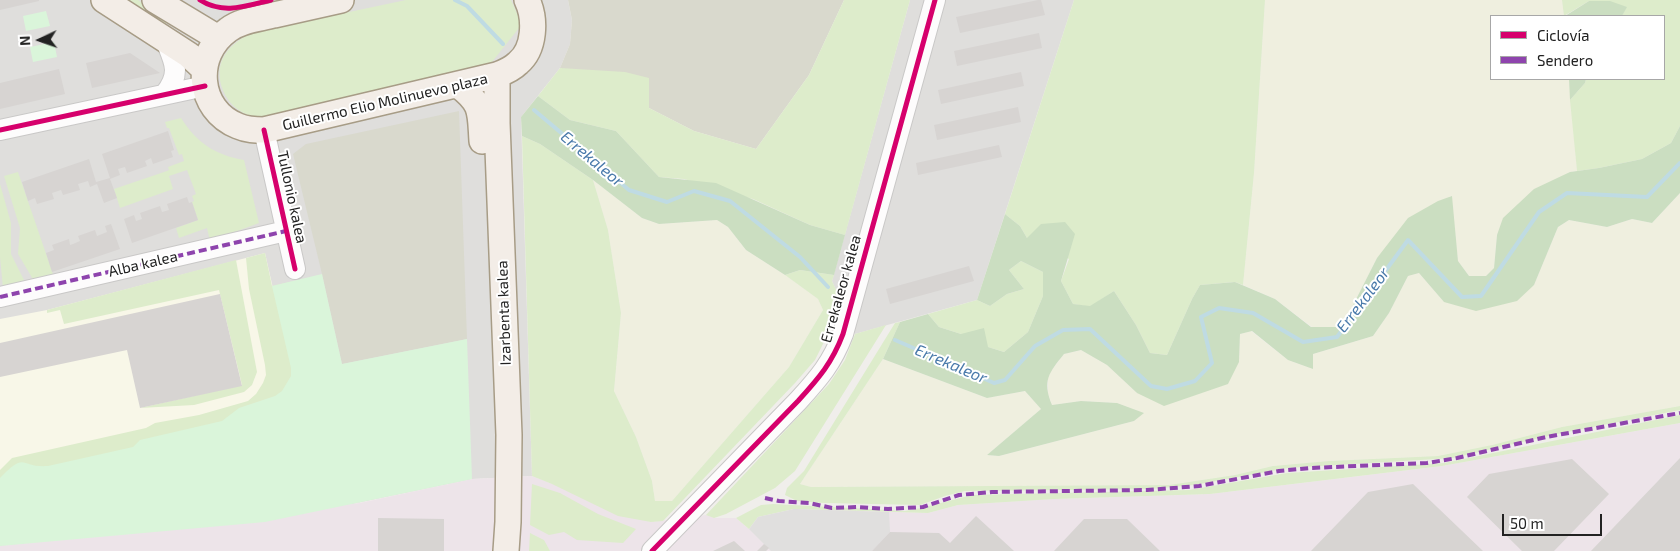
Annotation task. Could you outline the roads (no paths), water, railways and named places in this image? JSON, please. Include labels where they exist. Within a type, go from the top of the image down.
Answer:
[{"type":"main road","points":[[104,0],[189,55],[204,77]]},
{"type":"main road","points":[[155,0],[218,38]]},
{"type":"main road","points":[[204,77],[208,53],[218,38],[229,29],[247,21],[341,0]]},
{"type":"main road","name":"Guillermo Elio Molinuevo plaza","points":[[204,77],[210,100],[218,111],[237,126],[252,130],[264,130],[458,85],[497,75],[509,70],[520,62],[530,42],[533,21],[527,0]]},
{"type":"main road","name":"Izarbenta kalea","points":[[497,75],[497,123],[509,435],[506,551]]},
{"type":"main road","name":"Izarbenta kalea","points":[[458,85],[476,100],[481,124],[493,436],[490,551]]},
{"type":"street","name":"Errekaleor kalea","points":[[652,551],[798,401],[821,375],[835,354],[843,334],[935,0]]},
{"type":"street","points":[[165,39],[175,62],[175,75],[172,85],[165,94]]},
{"type":"street","points":[[0,130],[165,94],[204,77]]},
{"type":"street","name":"Tullonio kalea","points":[[264,130],[295,269]]},
{"type":"street","name":"Alba kalea","points":[[0,298],[286,231]]},
{"type":"waterway","points":[[455,0],[467,6],[503,44]]},
{"type":"waterway","name":"Errekaleor","points":[[534,110],[629,190],[667,202],[694,191],[730,201],[800,257],[828,287]]},
{"type":"waterway","name":"Errekaleor","points":[[895,340],[994,383],[1005,380],[1035,346],[1063,330],[1090,329],[1151,386],[1167,389],[1195,381],[1212,363],[1201,317],[1219,308],[1253,313],[1303,342],[1337,337],[1408,240],[1462,297],[1481,296],[1539,212],[1567,193],[1647,197],[1680,163]]}]
